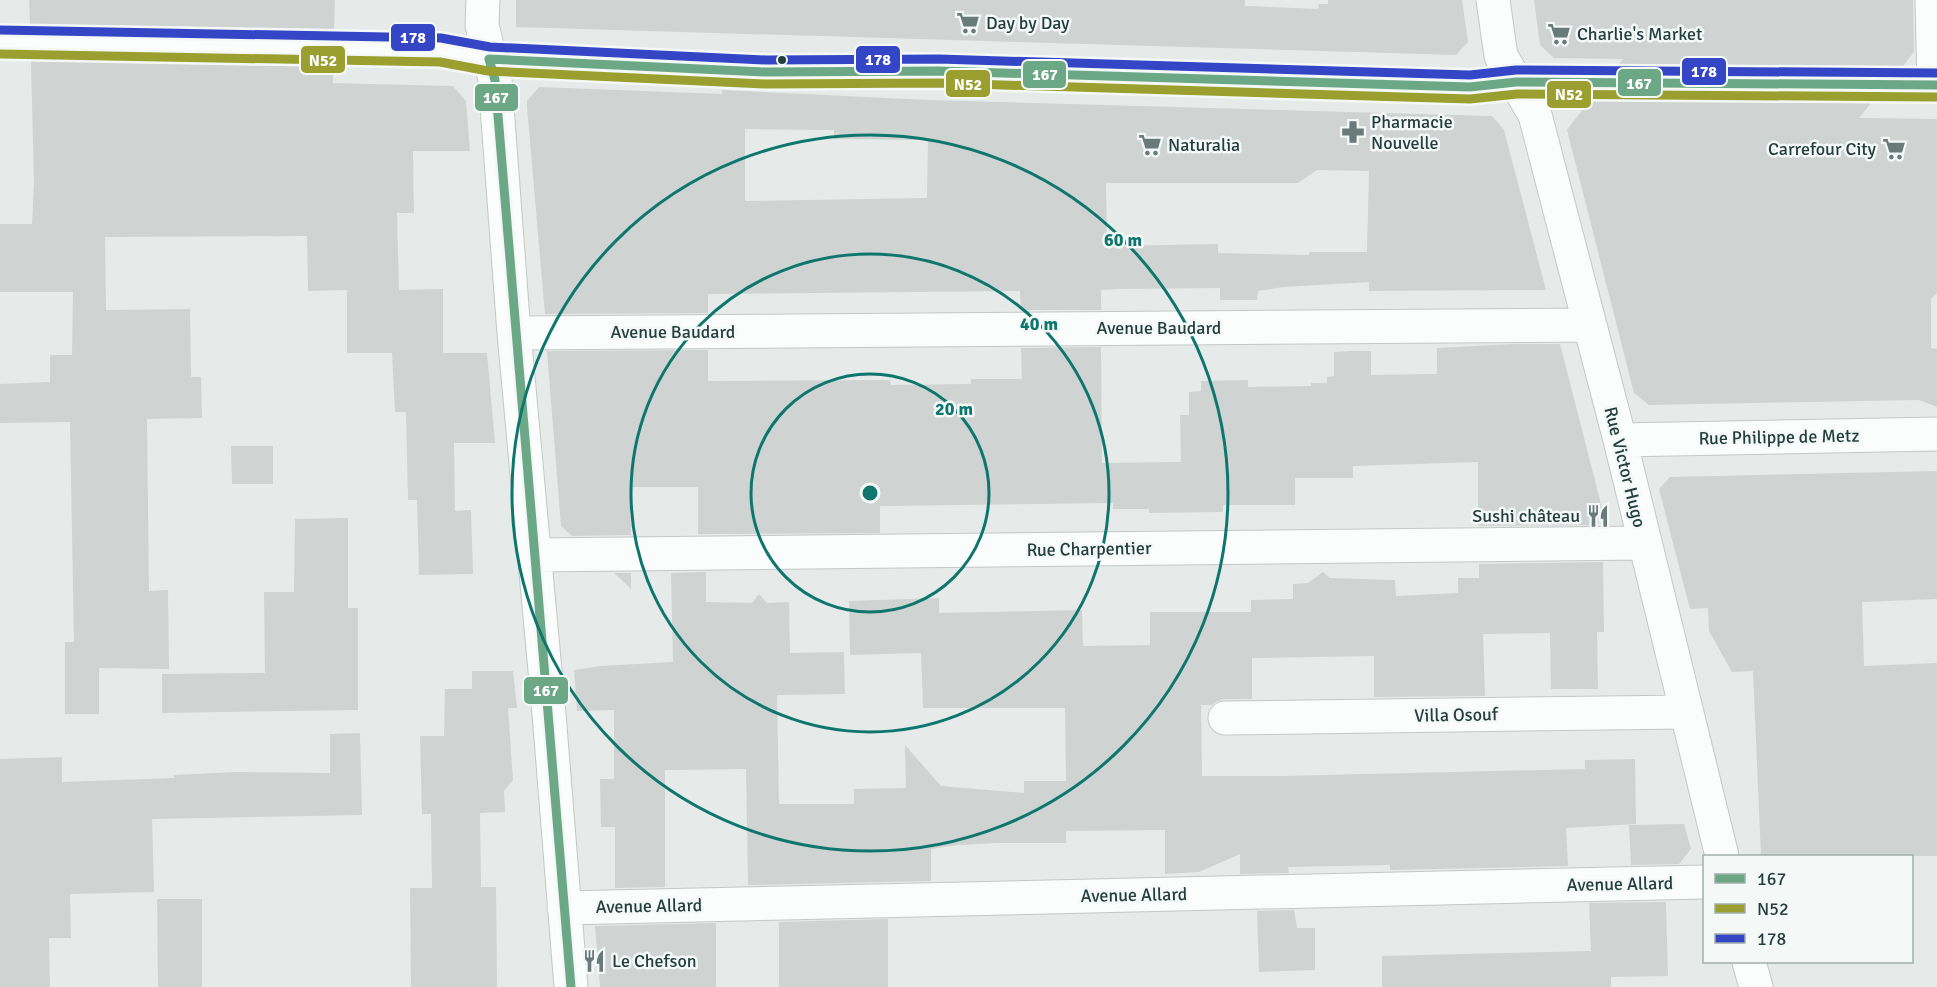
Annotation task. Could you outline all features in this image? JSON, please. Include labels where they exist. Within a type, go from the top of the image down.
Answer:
[{"type":"street","points":[[483,0],[482,25],[495,80],[514,333],[571,987]]},
{"type":"street","name":"Rue Victor Hugo","points":[[1493,0],[1501,56],[1534,115],[1620,440],[1722,855]]},
{"type":"street","points":[[0,42],[441,50],[489,59],[766,72],[939,71],[1470,87],[1516,82],[1935,85],[1932,0]]},
{"type":"street","name":"Avenue Baudard","points":[[514,333],[1588,325]]},
{"type":"street","name":"Rue Philippe de Metz","points":[[1620,440],[1937,435]]},
{"type":"street","name":"Rue Charpentier","points":[[535,555],[1644,543]]},
{"type":"street","name":"Villa Osouf","points":[[1225,718],[1686,712]]},
{"type":"street","name":"Avenue Allard","points":[[564,908],[1703,882]]},
{"type":"street","points":[[1749,963],[1756,987]]},
{"type":"building","points":[[29,0],[335,0],[334,29],[30,24]]},
{"type":"building","points":[[516,0],[1245,0],[1245,6],[1318,9],[1319,4],[1328,4],[1328,0],[1462,0],[1468,42],[1456,55],[516,27]]},
{"type":"building","points":[[1534,0],[1913,0],[1914,52],[1903,66],[1619,64],[1623,59],[1554,58],[1540,45]]},
{"type":"building","points":[[31,61],[333,67],[333,83],[453,86],[466,101],[470,151],[413,151],[414,213],[397,213],[399,290],[443,289],[443,353],[487,353],[495,443],[454,443],[455,511],[471,510],[473,574],[419,575],[417,500],[408,500],[406,412],[395,412],[392,353],[347,353],[347,290],[308,291],[307,236],[105,237],[106,310],[190,309],[191,377],[201,377],[202,418],[147,419],[149,591],[168,590],[169,669],[99,668],[99,714],[65,714],[65,642],[74,642],[70,422],[0,423],[0,384],[50,382],[50,355],[72,355],[73,292],[0,292],[0,224],[32,224],[34,183]]},
{"type":"building","points":[[539,87],[722,94],[722,90],[928,100],[1492,116],[1504,130],[1546,290],[1369,291],[1369,282],[1283,287],[1258,291],[1257,300],[1220,300],[1220,288],[1118,289],[1101,290],[1101,310],[1021,310],[1020,291],[708,294],[708,313],[545,314],[527,101]],"holes":[[[745,129],[834,130],[834,139],[928,140],[927,198],[745,201]],[[1317,170],[1369,171],[1367,252],[1309,252],[1309,255],[1218,253],[1218,244],[1107,246],[1106,183],[1298,183]]]},
{"type":"building","points":[[1589,101],[1871,103],[1859,118],[1937,119],[1937,293],[1931,299],[1931,348],[1937,349],[1937,407],[1919,400],[1649,405],[1634,393],[1567,130]]},
{"type":"building","points":[[1560,344],[1603,512],[1597,525],[1478,526],[1478,462],[1353,466],[1353,478],[1295,478],[1295,505],[1223,505],[1223,512],[1149,513],[1149,509],[1113,509],[1113,503],[880,506],[880,533],[698,534],[698,487],[630,487],[631,535],[572,536],[561,526],[547,351],[708,350],[708,381],[890,380],[891,385],[971,384],[971,379],[1022,379],[1021,348],[1101,347],[1102,463],[1181,462],[1180,415],[1189,415],[1189,392],[1201,391],[1201,381],[1248,380],[1248,387],[1311,386],[1311,383],[1327,383],[1327,377],[1334,376],[1334,352],[1351,351],[1371,351],[1371,375],[1437,374],[1437,348]]},
{"type":"building","points":[[231,446],[273,446],[273,484],[232,484]]},
{"type":"building","points":[[1937,471],[1937,599],[1862,602],[1864,666],[1937,663],[1937,856],[1761,855],[1753,671],[1732,672],[1709,631],[1708,608],[1690,609],[1659,489],[1670,477]]},
{"type":"building","points":[[348,518],[348,608],[358,608],[358,710],[162,713],[162,674],[265,673],[264,592],[294,592],[295,519]]},
{"type":"building","points":[[1603,562],[1604,632],[1597,632],[1598,689],[1551,689],[1550,633],[1483,634],[1485,696],[1374,697],[1374,656],[1252,658],[1252,699],[1225,699],[1212,705],[1201,705],[1202,776],[1585,769],[1585,760],[1635,759],[1636,824],[1566,828],[1568,866],[1390,870],[1390,865],[1288,867],[1289,873],[1240,874],[1240,854],[1199,872],[1165,874],[1165,830],[1066,831],[1066,843],[997,843],[931,849],[931,881],[748,885],[746,769],[665,770],[665,887],[615,888],[615,827],[601,827],[600,779],[614,779],[614,710],[577,711],[574,670],[601,666],[673,662],[671,573],[706,572],[706,602],[752,603],[759,594],[767,603],[789,602],[790,653],[844,652],[845,694],[777,695],[779,804],[854,804],[854,789],[906,788],[905,745],[941,786],[1024,793],[1024,781],[1066,781],[1065,708],[923,708],[921,653],[850,655],[849,601],[939,598],[939,613],[1082,610],[1083,646],[1150,645],[1150,612],[1251,612],[1251,600],[1293,599],[1293,584],[1308,583],[1323,572],[1330,578],[1395,580],[1396,596],[1458,593],[1458,578],[1479,578],[1479,564]]},
{"type":"building","points":[[614,573],[631,573],[631,589]]},
{"type":"building","points":[[472,671],[513,671],[517,708],[508,708],[513,780],[504,791],[505,812],[480,813],[481,887],[496,887],[497,987],[411,987],[410,888],[432,888],[431,814],[422,814],[420,736],[444,736],[445,689],[472,689]]},
{"type":"building","points":[[360,733],[362,815],[152,819],[154,892],[70,894],[71,938],[49,938],[50,987],[0,987],[0,759],[62,757],[62,782],[174,778],[174,775],[237,772],[330,773],[330,734]]},
{"type":"building","points":[[1684,824],[1691,849],[1679,864],[1631,865],[1629,825]]},
{"type":"building","points":[[157,899],[202,899],[202,987],[158,987]]},
{"type":"building","points":[[1666,902],[1668,976],[1611,977],[1611,987],[1382,987],[1382,956],[1591,951],[1589,903]]},
{"type":"building","points":[[1294,910],[1297,928],[1315,928],[1315,970],[1259,972],[1257,911]]},
{"type":"building","points":[[888,919],[888,987],[779,987],[779,922]]},
{"type":"building","points":[[716,923],[716,987],[600,987],[595,926]]},
{"type":"transit line","name":"178","points":[[0,30],[441,38],[490,47],[766,60],[939,59],[1470,75],[1516,70],[1937,73]]},
{"type":"transit line","name":"N52","points":[[0,54],[440,62],[488,71],[765,84],[939,83],[1470,99],[1517,94],[1937,97]]},
{"type":"transit line","name":"167","points":[[571,987],[495,80],[489,59],[766,72],[939,71],[1470,87],[1516,82],[1937,85]]},
{"type":"place","name":"Day by Day","points":[[968,23]]},
{"type":"place","name":"Charlie's Market","points":[[1559,34]]},
{"type":"place","name":"Pharmacie Nouvelle","points":[[1353,132]]},
{"type":"place","name":"Naturalia","points":[[1150,145]]},
{"type":"place","name":"Carrefour City","points":[[1894,149]]},
{"type":"place","name":"Sushi château","points":[[1598,516]]},
{"type":"place","name":"Le Chefson","points":[[594,961]]}]
